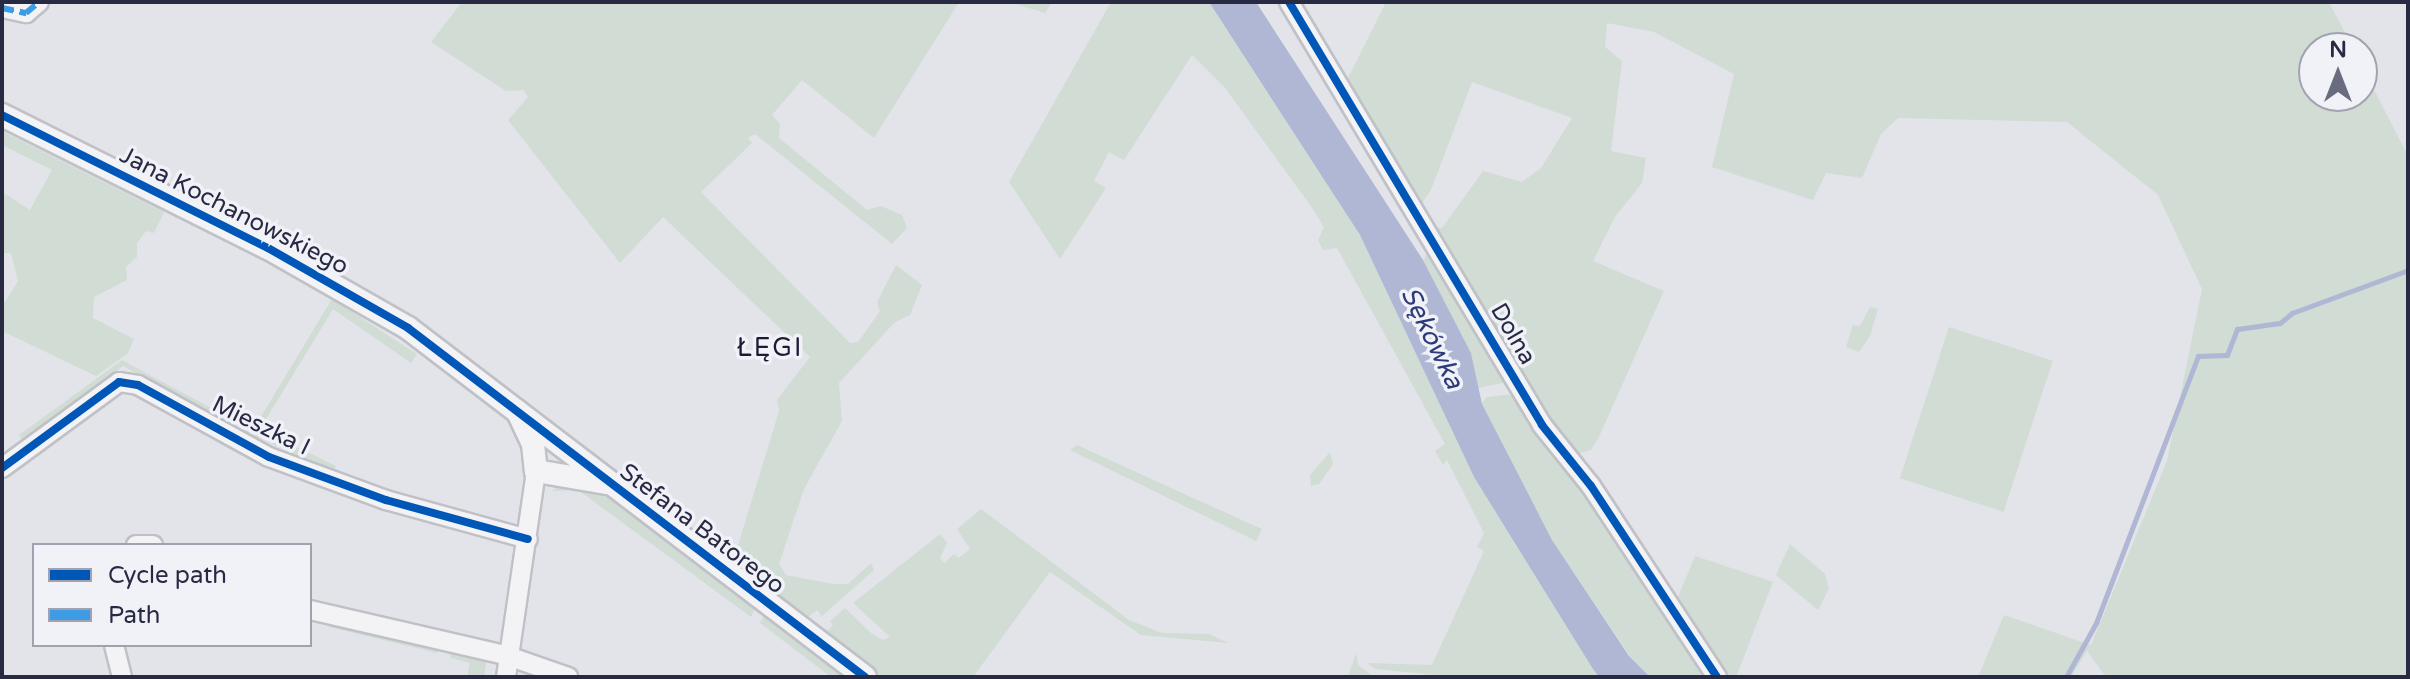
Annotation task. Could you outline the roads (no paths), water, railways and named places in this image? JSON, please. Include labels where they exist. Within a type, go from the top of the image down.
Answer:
[{"type":"street","points":[[2,8],[26,13],[39,2]]},
{"type":"street","name":"Dolna","points":[[1289,2],[1542,425],[1591,486],[1717,677]]},
{"type":"street","name":"Jana Kochanowskiego","points":[[2,115],[306,268],[408,328],[517,411]]},
{"type":"street","name":"Mieszka I","points":[[2,468],[119,382],[138,385],[269,457],[386,500],[528,539]]},
{"type":"street","points":[[506,677],[505,655],[528,539],[535,462],[517,411]]},
{"type":"street","name":"Stefana Batorego","points":[[517,411],[557,438],[607,483],[865,677]]},
{"type":"street","points":[[535,462],[557,438]]},
{"type":"street","name":"Stefana Batorego","points":[[535,462],[607,483]]},
{"type":"street","points":[[312,610],[505,655],[568,677]]},
{"type":"street","points":[[114,647],[122,677]]},
{"type":"water","name":"Sękówka","points":[[1209,2],[1256,2],[1423,260],[1471,353],[1482,404],[1552,540],[1629,656],[1650,677],[1599,677],[1593,669],[1474,477],[1360,235]]},
{"type":"waterway","points":[[2066,677],[2096,623],[2198,356],[2227,355],[2237,329],[2280,323],[2292,313],[2408,270]]},
{"type":"district","name":"ŁĘGI","points":[[770,348]]}]
